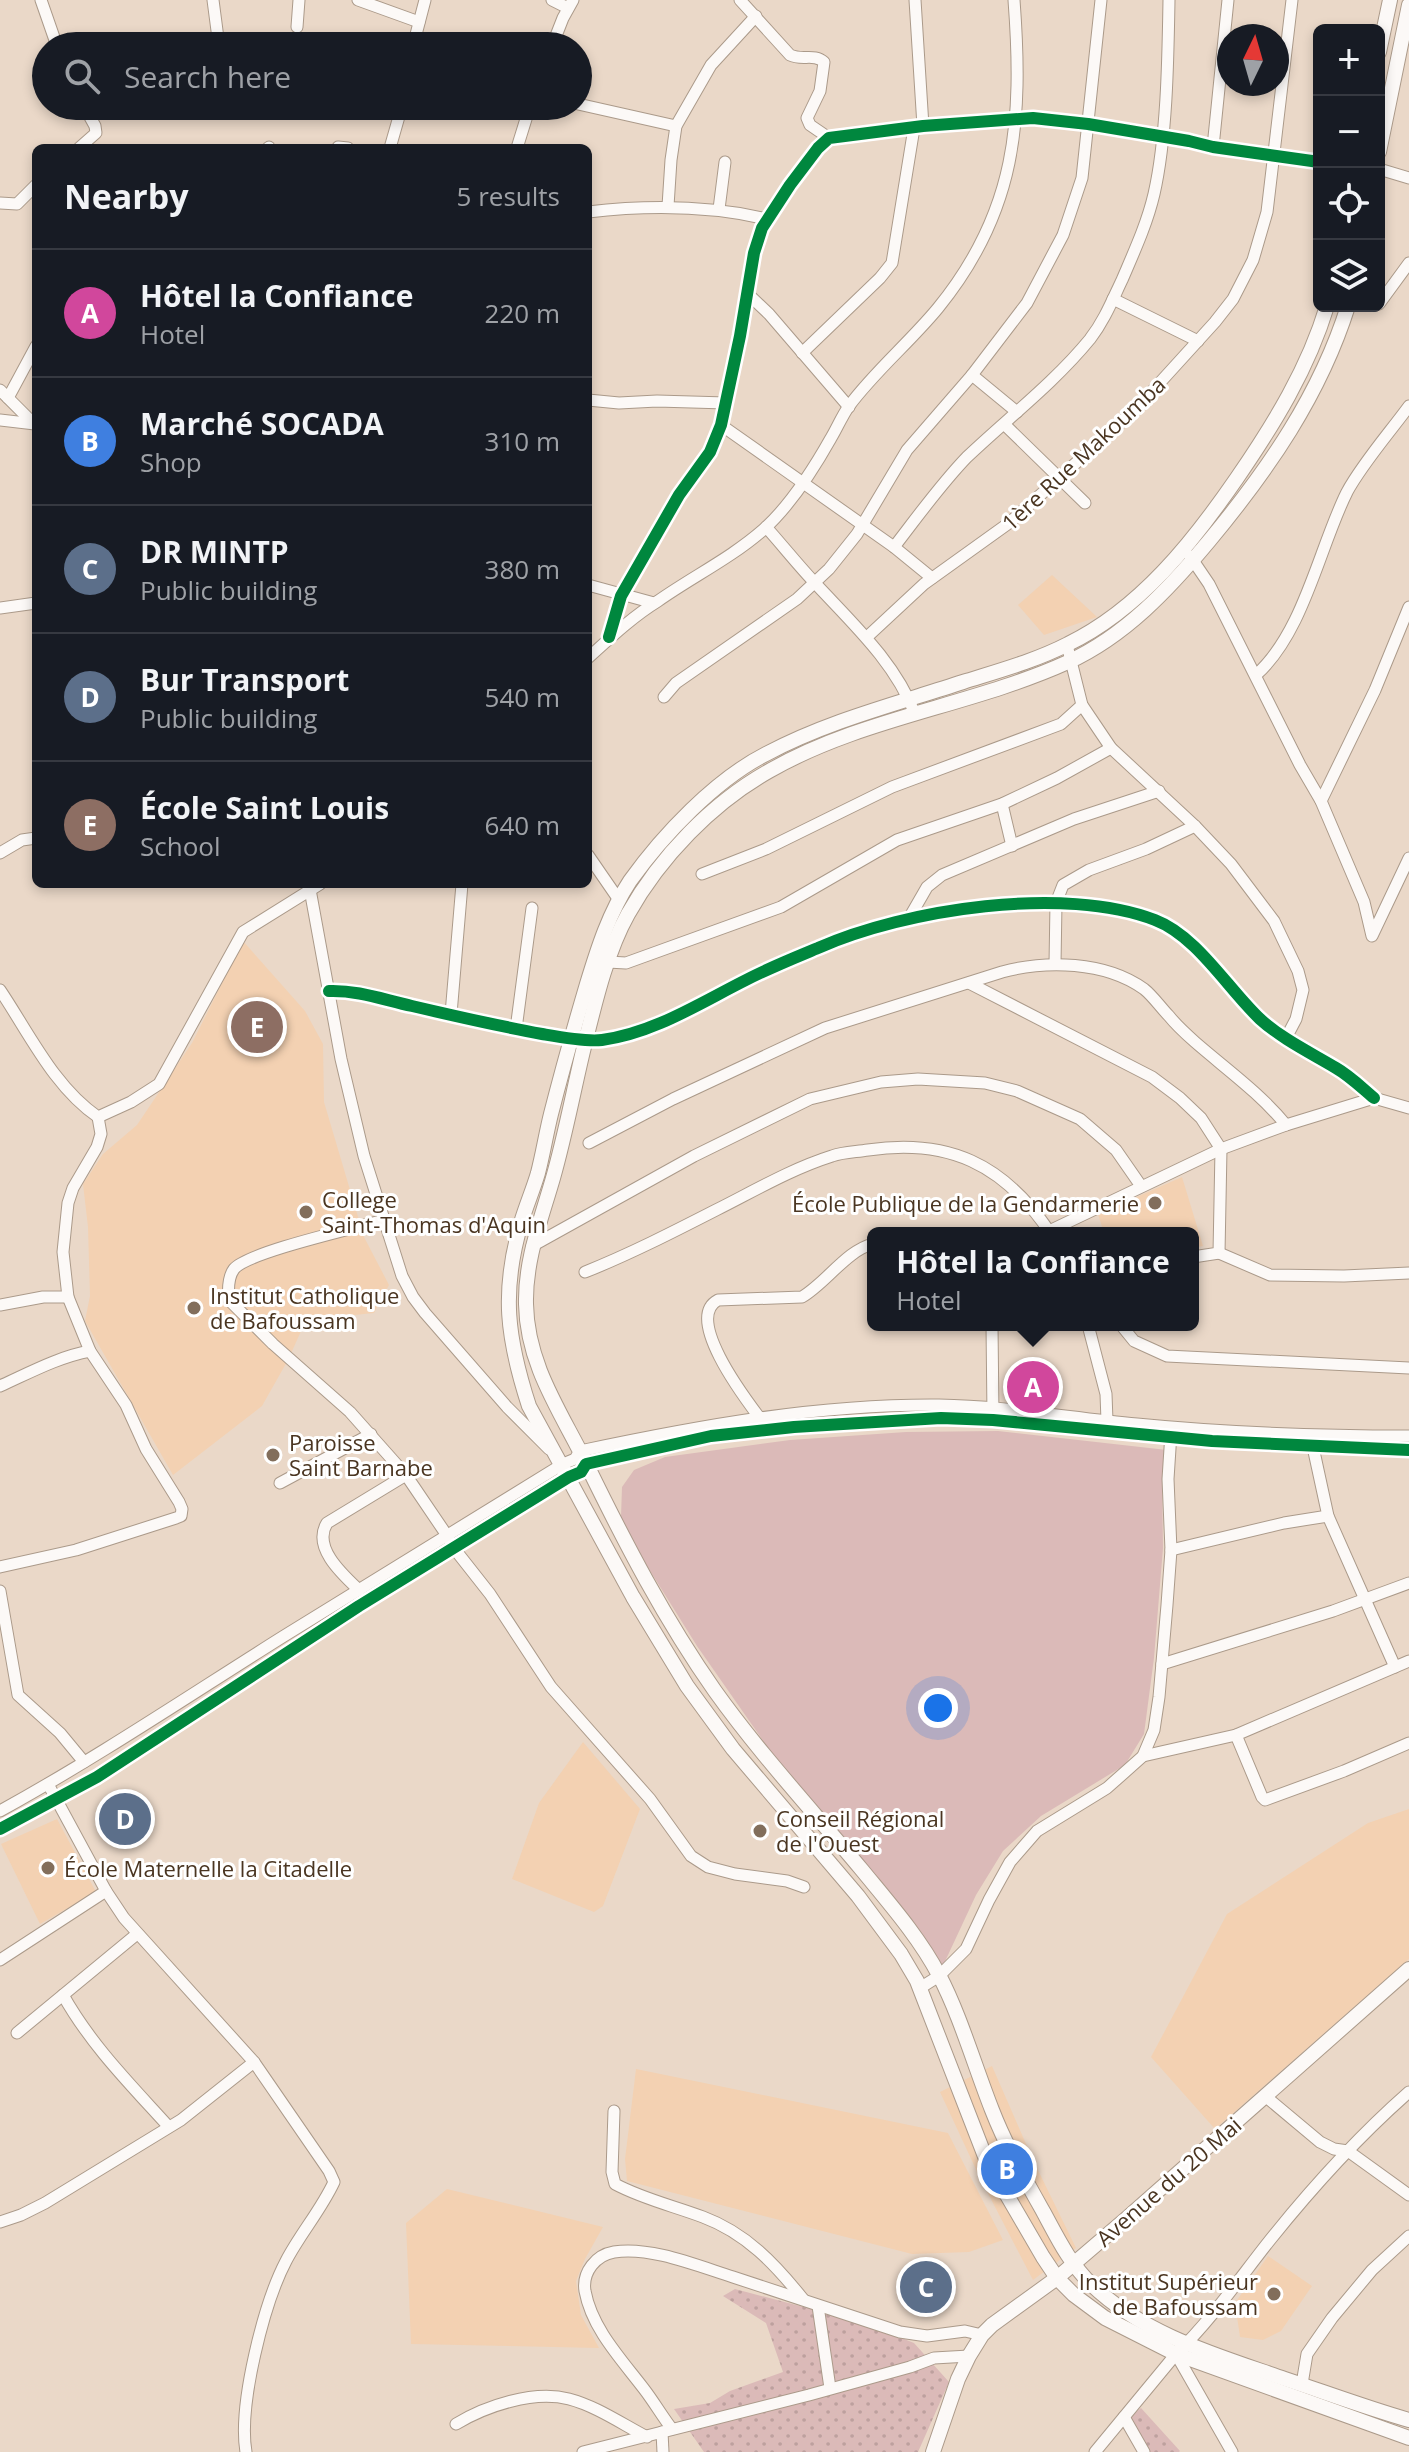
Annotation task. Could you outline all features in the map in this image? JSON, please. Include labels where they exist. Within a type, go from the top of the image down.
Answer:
[{"type":"main road","points":[[1385,24],[1390,0]]},
{"type":"main road","points":[[1385,123],[1409,5]]},
{"type":"main road","points":[[1325,312],[1295,386],[1278,418],[1156,600],[1116,634],[1072,660],[912,707],[830,725],[763,755],[711,792],[667,835],[619,900],[597,953],[512,1261],[508,1294],[509,1330],[529,1406],[633,1597],[687,1686],[733,1749],[858,1896],[901,1954],[920,1988],[986,2159],[1057,2278],[1105,2318],[1409,2438]]},
{"type":"main road","points":[[1346,312],[1315,388],[1261,475],[1188,555],[1099,627],[1067,645],[912,707],[874,727],[767,771],[691,831],[626,915],[608,962],[586,1039],[555,1172],[532,1246],[526,1311],[536,1364],[552,1402],[626,1545],[716,1692],[891,1905],[939,1976],[1007,2146],[1071,2264],[1097,2291],[1181,2348],[1409,2420]]},
{"type":"main road","name":"Avenue du 20 Mai","points":[[933,2452],[958,2379],[982,2335],[1057,2278],[1126,2219],[1409,1969]]},
{"type":"street","points":[[41,0],[52,32]]},
{"type":"street","points":[[213,0],[217,32]]},
{"type":"street","points":[[297,27],[299,0]]},
{"type":"street","points":[[358,0],[419,22]]},
{"type":"street","points":[[416,32],[425,0]]},
{"type":"street","points":[[552,0],[570,4],[558,32]]},
{"type":"street","points":[[740,0],[790,55],[817,57],[824,62],[820,91],[807,118],[810,125],[829,138]]},
{"type":"street","points":[[802,353],[892,263],[919,127],[915,0]]},
{"type":"street","points":[[592,654],[654,603],[766,527],[803,482],[849,407],[959,281],[976,254],[1001,199],[1010,163],[1017,52],[1014,0]]},
{"type":"street","points":[[664,697],[676,683],[797,599],[850,545],[907,450],[1021,313],[1063,235],[1082,178],[1101,0]]},
{"type":"street","points":[[894,547],[944,482],[1088,341],[1101,323],[1137,244],[1154,196],[1162,136],[1169,0]]},
{"type":"street","points":[[1213,147],[1228,0]]},
{"type":"street","name":"1ère Rue Makoumba","points":[[867,637],[932,578],[1009,523],[1135,410],[1233,299],[1253,260],[1267,212],[1292,0]]},
{"type":"street","points":[[668,206],[676,126],[711,65],[756,16]]},
{"type":"street","points":[[592,107],[676,126]]},
{"type":"street","points":[[609,637],[621,596],[679,495],[710,452],[721,425],[756,244],[767,219],[818,148],[829,138],[1015,118],[1052,119],[1313,161]]},
{"type":"street","points":[[84,144],[96,133],[92,120]]},
{"type":"street","points":[[391,144],[398,120]]},
{"type":"street","points":[[518,144],[526,120]]},
{"type":"street","points":[[719,209],[725,162]]},
{"type":"street","points":[[1385,171],[1409,178]]},
{"type":"street","points":[[0,203],[17,204],[32,189]]},
{"type":"street","points":[[592,212],[668,206],[719,209],[767,219]]},
{"type":"street","points":[[1385,295],[1409,263]]},
{"type":"street","points":[[748,294],[849,407]]},
{"type":"street","points":[[1113,299],[1198,341]]},
{"type":"street","points":[[32,352],[4,394],[32,421]]},
{"type":"street","points":[[972,375],[1017,412]]},
{"type":"street","points":[[592,400],[726,403]]},
{"type":"street","points":[[1256,675],[1278,652],[1350,488],[1409,406]]},
{"type":"street","points":[[0,420],[32,424]]},
{"type":"street","points":[[721,425],[894,547],[932,578]]},
{"type":"street","points":[[1005,425],[1085,503]]},
{"type":"street","points":[[766,527],[867,637],[912,707]]},
{"type":"street","points":[[1188,555],[1209,584],[1321,801],[1364,902],[1372,936],[1409,858]]},
{"type":"street","points":[[592,586],[654,603]]},
{"type":"street","points":[[0,608],[32,604]]},
{"type":"street","points":[[1321,801],[1375,690],[1409,607]]},
{"type":"street","points":[[1067,645],[1082,705],[1111,748],[1159,791],[1231,864],[1274,921],[1298,971],[1303,990],[1296,1019],[1286,1038]]},
{"type":"street","points":[[702,874],[766,849],[892,787],[1061,724],[1082,705]]},
{"type":"street","points":[[608,962],[626,963],[781,907],[897,840],[1002,804],[1111,748]]},
{"type":"street","points":[[908,920],[934,879],[1074,819],[1159,791]]},
{"type":"street","points":[[1002,804],[1012,846]]},
{"type":"street","points":[[1055,964],[1056,903],[1063,885],[1075,877],[1195,826]]},
{"type":"street","points":[[0,853],[22,840],[32,839]]},
{"type":"street","points":[[592,861],[619,900]]},
{"type":"street","points":[[98,1117],[131,1102],[159,1084],[243,932],[310,888]]},
{"type":"street","points":[[313,888],[341,1059],[364,1156],[402,1276],[413,1297],[507,1407],[566,1470]]},
{"type":"street","points":[[451,1014],[462,888]]},
{"type":"street","points":[[329,991],[361,993],[516,1029],[597,1041],[670,1019],[822,945],[908,920],[945,911],[1056,903],[1112,908],[1157,921],[1190,943],[1261,1020],[1340,1070],[1374,1098],[1409,1108]]},
{"type":"street","points":[[516,1029],[532,908]]},
{"type":"street","points":[[589,1143],[673,1099],[825,1028],[1026,966],[1055,964],[1105,972],[1145,990],[1174,1023],[1262,1099],[1286,1125]]},
{"type":"street","points":[[969,983],[1152,1077],[1201,1118],[1221,1149],[1219,1253]]},
{"type":"street","points":[[0,990],[67,1088],[98,1117],[101,1134],[97,1147],[73,1188],[68,1203],[63,1252],[68,1297],[90,1351],[126,1405],[146,1449],[182,1509],[181,1516],[76,1550],[0,1567]]},
{"type":"street","points":[[532,1246],[694,1156],[810,1099],[856,1087],[906,1080],[985,1083],[1017,1091],[1080,1119],[1116,1150],[1141,1186]]},
{"type":"street","points":[[1057,1227],[1221,1149],[1374,1098]]},
{"type":"street","points":[[585,1272],[629,1255],[791,1172],[835,1155],[895,1146],[941,1150],[986,1167],[1011,1185],[1036,1211],[1044,1227]]},
{"type":"street","points":[[384,1220],[283,1247],[242,1262],[232,1271],[229,1300],[273,1344],[350,1412],[406,1475],[551,1687],[650,1799],[691,1856],[708,1867],[787,1881],[804,1887]]},
{"type":"street","points":[[759,1417],[724,1367],[706,1312],[710,1304],[718,1300],[802,1297],[867,1247]]},
{"type":"street","points":[[1199,1256],[1219,1253],[1270,1275],[1409,1273]]},
{"type":"street","points":[[0,1305],[43,1297],[68,1297]]},
{"type":"street","points":[[990,1331],[993,1414]]},
{"type":"street","points":[[1090,1331],[1106,1394],[1107,1421]]},
{"type":"street","points":[[1126,1331],[1134,1341],[1167,1356],[1409,1368]]},
{"type":"street","points":[[0,1386],[43,1366],[90,1351]]},
{"type":"street","points":[[583,1458],[709,1425],[759,1417],[940,1405],[993,1414],[1313,1447],[1409,1450]]},
{"type":"street","points":[[583,1458],[766,1430],[993,1414],[1107,1421],[1171,1433],[1409,1436]]},
{"type":"street","points":[[920,1988],[939,1976],[966,1949],[1010,1862],[1037,1831],[1107,1788],[1143,1756],[1154,1730],[1162,1664],[1171,1550],[1168,1479],[1171,1433]]},
{"type":"street","points":[[280,1483],[371,1434]]},
{"type":"street","points":[[1389,1436],[1389,1450]]},
{"type":"street","points":[[1313,1447],[1328,1516],[1395,1667]]},
{"type":"street","points":[[0,1811],[84,1762],[446,1534],[566,1470],[581,1472],[583,1458]]},
{"type":"street","points":[[0,1829],[97,1777],[148,1745],[566,1470]]},
{"type":"street","points":[[359,1590],[330,1559],[322,1540],[322,1531],[327,1523],[406,1475]]},
{"type":"street","points":[[1171,1550],[1284,1523],[1328,1516]]},
{"type":"street","points":[[1162,1664],[1333,1611],[1409,1583]]},
{"type":"street","points":[[0,1591],[18,1695],[60,1733],[84,1762]]},
{"type":"street","points":[[1143,1756],[1236,1735],[1409,1661]]},
{"type":"street","points":[[1236,1735],[1265,1800],[1409,1743]]},
{"type":"street","points":[[48,1784],[106,1891],[137,1934],[254,2062],[334,2182],[285,2263],[271,2295],[249,2378],[246,2452]]},
{"type":"street","points":[[0,1960],[106,1891]]},
{"type":"street","points":[[17,2033],[137,1934]]},
{"type":"street","points":[[63,1995],[83,2029],[110,2063],[168,2126]]},
{"type":"street","points":[[0,2222],[45,2203],[181,2120],[254,2062]]},
{"type":"street","points":[[1095,2452],[1153,2379],[1218,2309],[1272,2239],[1348,2151],[1409,2092]]},
{"type":"street","points":[[1265,2096],[1320,2142],[1348,2151],[1409,2195]]},
{"type":"street","points":[[614,2111],[612,2172],[615,2184],[707,2218],[745,2239],[769,2258],[803,2299]]},
{"type":"street","points":[[1302,2384],[1307,2354],[1332,2318],[1372,2270],[1409,2236]]},
{"type":"street","points":[[663,2452],[667,2431],[615,2352],[594,2315],[585,2289],[584,2279],[599,2257],[615,2252],[647,2253],[695,2265],[919,2336],[957,2331],[982,2335]]},
{"type":"street","points":[[818,2306],[830,2388]]},
{"type":"street","points":[[1181,2348],[1232,2452]]},
{"type":"street","points":[[583,2452],[910,2367],[934,2358],[969,2356]]},
{"type":"street","points":[[456,2424],[490,2406],[555,2397],[590,2407],[647,2437]]},
{"type":"street","points":[[1124,2417],[1144,2452]]},
{"type":"shaded area","points":[[1052,575],[1097,617],[1044,635],[1018,605]]},
{"type":"shaded area","points":[[243,941],[305,1011],[323,1044],[324,1102],[364,1237],[389,1285],[374,1313],[306,1320],[262,1406],[173,1475],[85,1321],[90,1296],[83,1184],[103,1154],[137,1125],[192,1043]]},
{"type":"shaded area","name":"École Publique de la Gendarmerie","points":[[1182,1177],[1197,1227],[1102,1227],[1098,1214]]},
{"type":"shaded area","points":[[998,1431],[1167,1450],[1162,1478],[1163,1548],[1154,1658],[1144,1734],[1125,1765],[1041,1816],[1003,1851],[976,1895],[941,1970],[780,1765],[697,1646],[637,1550],[621,1517],[622,1487],[634,1470],[665,1457],[790,1440],[906,1432]]},
{"type":"shaded area","points":[[583,1742],[640,1809],[603,1906],[594,1912],[512,1879],[539,1803]]},
{"type":"shaded area","points":[[1409,1809],[1409,1959],[1215,2129],[1151,2057],[1227,1914],[1368,1823]]},
{"type":"shaded area","name":"École Maternelle la Citadelle","points":[[57,1819],[96,1892],[40,1924],[1,1844]]},
{"type":"shaded area","points":[[992,2066],[1076,2248],[1033,2280],[940,2092]]},
{"type":"shaded area","points":[[636,2069],[948,2133],[1003,2240],[969,2252],[912,2254],[627,2181],[625,2159]]},
{"type":"shaded area","points":[[447,2189],[603,2227],[576,2281],[581,2315],[599,2348],[411,2344],[406,2223]]},
{"type":"shaded area","name":"Institut Supérieur de Bafoussam","points":[[1268,2256],[1312,2286],[1281,2331],[1263,2340],[1240,2337],[1235,2303]]},
{"type":"shaded area","points":[[735,2289],[864,2323],[914,2343],[949,2382],[918,2452],[704,2452],[674,2409],[710,2403],[730,2391],[783,2372],[766,2323],[723,2296]]},
{"type":"shaded area","points":[[1141,2408],[1179,2452],[1141,2452],[1128,2419]]},
{"type":"cycle path","points":[[609,637],[621,596],[679,495],[710,452],[721,425],[754,253],[762,228],[790,185],[829,138],[923,126],[1033,118],[1088,124],[1313,161]]},
{"type":"cycle path","points":[[329,991],[361,994],[542,1034],[602,1040],[658,1024],[782,963],[854,934],[895,922],[985,906],[1076,904],[1118,910],[1155,920],[1170,928],[1198,950],[1260,1019],[1341,1071],[1374,1098]]},
{"type":"cycle path","points":[[0,1829],[97,1777],[359,1606],[581,1472],[586,1464],[711,1436],[794,1427],[941,1418],[993,1420],[1212,1441],[1409,1450]]},
{"type":"place","name":"École Saint Louis","points":[[257,1027]]},
{"type":"place","name":"École Publique de la Gendarmerie","points":[[1155,1203]]},
{"type":"place","name":"College Saint-Thomas d'Aquin","points":[[306,1212]]},
{"type":"place","name":"Institut Catholique de Bafoussam","points":[[194,1308]]},
{"type":"place","name":"Hôtel la Confiance","points":[[1033,1387]]},
{"type":"place","name":"Paroisse Saint Barnabe","points":[[273,1455]]},
{"type":"place","name":"Bur Transport","points":[[125,1819]]},
{"type":"place","name":"Conseil Régional de l'Ouest","points":[[760,1831]]},
{"type":"place","name":"École Maternelle la Citadelle","points":[[48,1868]]},
{"type":"place","name":"Marché SOCADA","points":[[1007,2169]]},
{"type":"place","name":"DR MINTP","points":[[926,2287]]},
{"type":"place","name":"Institut Supérieur de Bafoussam","points":[[1274,2294]]}]
